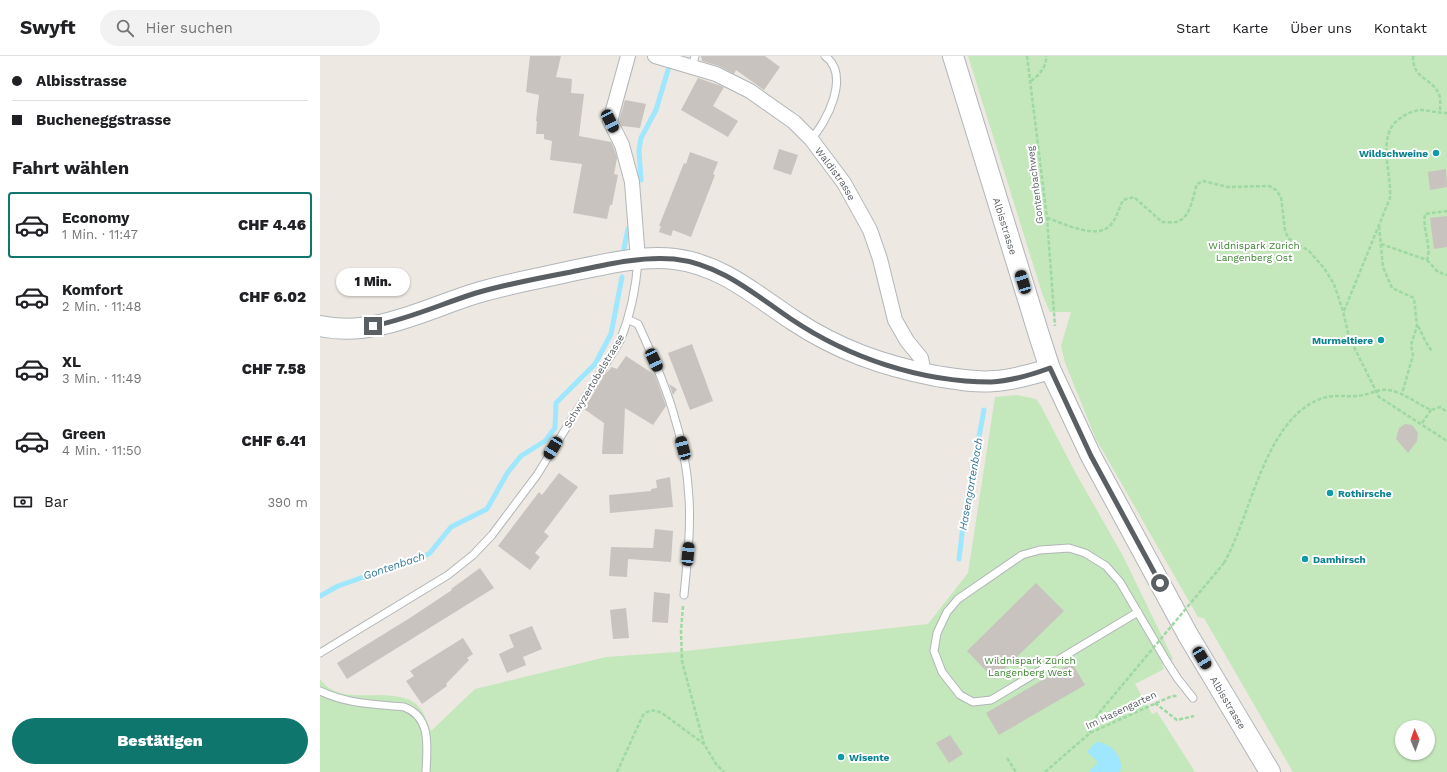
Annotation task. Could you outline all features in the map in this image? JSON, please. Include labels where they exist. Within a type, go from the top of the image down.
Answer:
[{"type":"main road","name":"Albisstrasse","points":[[953,56],[1050,368],[1091,456],[1188,635],[1270,772]]},
{"type":"main road","points":[[320,326],[352,327],[391,323],[506,285],[638,260],[673,259],[687,261],[716,270],[732,278],[816,336],[871,360],[924,374],[957,380],[991,382],[1020,378],[1050,368]]},
{"type":"street","points":[[628,56],[610,121],[622,145],[632,182],[638,260]]},
{"type":"street","name":"Waldistrasse","points":[[655,56],[693,61],[750,91],[794,122],[811,139],[844,183],[870,230],[880,259],[895,320],[907,341],[921,358],[924,374]]},
{"type":"lane","points":[[811,139],[825,122],[834,97],[836,86],[834,71],[829,59],[825,56]]},
{"type":"lane","name":"Schwyzertobelstrasse","points":[[320,654],[448,575],[473,555],[492,535],[537,475],[620,341],[629,320],[636,286],[638,260]]},
{"type":"lane","points":[[629,320],[638,324],[660,372],[672,405],[683,448],[689,498],[689,540],[684,595]]},
{"type":"lane","points":[[1138,612],[991,700],[973,702],[960,695],[942,672],[934,651],[937,633],[947,612],[958,598],[1022,555],[1040,550],[1069,548],[1085,553],[1106,566],[1120,582],[1138,612],[1178,679],[1193,698]]},
{"type":"lane","points":[[320,691],[336,698],[354,703],[404,707],[411,710],[424,724],[427,735],[426,772]]},
{"type":"path","name":"Gontenbachweg","points":[[1027,56],[1047,218],[1056,312]]},
{"type":"path","points":[[1031,81],[1044,66],[1046,56]]},
{"type":"path","points":[[1413,56],[1413,64],[1417,74],[1434,87],[1439,94],[1440,113]]},
{"type":"path","points":[[1343,311],[1390,198],[1391,188],[1387,149],[1391,128],[1400,118],[1412,112],[1422,110],[1447,113]]},
{"type":"path","points":[[1047,218],[1082,230],[1100,232],[1112,224],[1123,200],[1134,197],[1162,222],[1178,222],[1185,216],[1190,207],[1197,184],[1203,181],[1228,187],[1269,186],[1276,190],[1281,197],[1285,230],[1288,238],[1309,251],[1324,268],[1334,284],[1343,311],[1349,337],[1379,397],[1422,423],[1447,441]]},
{"type":"path","points":[[1427,260],[1429,252],[1424,223],[1426,214],[1447,211]]},
{"type":"path","points":[[1379,226],[1383,267],[1392,288],[1414,298],[1417,326],[1411,345],[1413,355],[1402,394]]},
{"type":"path","points":[[1381,244],[1427,260],[1438,272],[1447,275]]},
{"type":"path","points":[[1417,326],[1427,340],[1428,347],[1433,352]]},
{"type":"path","points":[[1090,732],[1089,726],[1099,713],[1224,563],[1264,464],[1287,424],[1305,407],[1319,400],[1333,396],[1360,396],[1381,388],[1402,394],[1431,410]]},
{"type":"path","points":[[1422,423],[1431,410],[1440,407],[1447,412]]},
{"type":"path","points":[[684,595],[681,631],[682,661],[704,744],[716,764],[724,772]]},
{"type":"path","name":"Im Hasengarten","points":[[1045,772],[1090,732],[1172,696],[1193,698]]},
{"type":"path","points":[[1155,703],[1177,720],[1194,716]]},
{"type":"path","points":[[617,772],[643,715],[648,710],[655,710],[662,713],[704,744]]},
{"type":"path","points":[[1007,758],[1016,772]]},
{"type":"green space","name":"Wildnispark Zürich Langenberg Ost","points":[[968,56],[1447,56],[1447,772],[1293,772],[1204,618],[1198,617],[1096,439],[1065,363],[1061,346],[1071,312],[1050,312],[1043,296]]},
{"type":"green space","name":"Wildnispark Zürich Langenberg West","points":[[1017,395],[1036,399],[1041,406],[1074,470],[1123,556],[1173,659],[1162,665],[1164,669],[1135,684],[1152,714],[1157,712],[1195,772],[320,772],[320,679],[330,689],[343,693],[400,697],[413,702],[422,711],[431,731],[475,689],[606,657],[677,652],[928,624],[968,573],[995,397]]},
{"type":"water","points":[[1096,742],[1106,745],[1115,752],[1120,761],[1120,772],[1089,772],[1098,762],[1087,752]]},
{"type":"building","points":[[530,56],[561,56],[556,77],[572,79],[571,93],[584,94],[579,136],[611,142],[614,148],[617,158],[614,174],[618,175],[612,205],[610,205],[607,219],[573,213],[582,164],[550,160],[552,141],[544,139],[544,134],[536,134],[539,95],[526,92]]},
{"type":"building","points":[[701,56],[765,56],[780,67],[764,90],[736,70],[734,74],[719,66],[702,61]]},
{"type":"building","points":[[698,78],[724,87],[713,106],[738,121],[728,137],[681,110]]},
{"type":"building","points":[[625,100],[646,104],[640,128],[622,126],[619,120]]},
{"type":"building","points":[[779,149],[798,155],[791,175],[773,169]]},
{"type":"building","points":[[690,152],[718,162],[713,174],[715,175],[691,237],[673,230],[671,236],[659,232],[661,226],[659,226],[684,163],[686,164]]},
{"type":"building","points":[[1446,169],[1447,187],[1430,190],[1428,172]]},
{"type":"building","points":[[1447,216],[1447,247],[1434,249],[1430,218]]},
{"type":"building","points":[[692,344],[713,401],[690,410],[668,353]]},
{"type":"building","points":[[626,356],[655,375],[666,406],[653,425],[625,408],[623,454],[602,454],[604,423],[584,409],[605,374],[612,367],[617,369]]},
{"type":"building","points":[[669,384],[677,389],[673,395],[670,386]]},
{"type":"building","points":[[1405,424],[1412,425],[1418,433],[1417,441],[1408,453],[1396,439],[1399,428]]},
{"type":"building","points":[[559,473],[578,487],[544,532],[549,536],[535,553],[540,557],[530,570],[498,546],[539,492],[542,495]]},
{"type":"building","points":[[670,477],[673,507],[610,513],[609,495],[651,491],[651,489],[657,488],[656,480]]},
{"type":"building","points":[[655,529],[673,531],[671,562],[628,559],[627,577],[609,576],[611,547],[653,548]]},
{"type":"building","points":[[480,568],[494,588],[347,679],[337,663],[413,616],[452,590],[451,589]]},
{"type":"building","points":[[1036,583],[1064,611],[994,679],[967,651]]},
{"type":"building","points":[[654,592],[670,594],[668,623],[652,622]]},
{"type":"building","points":[[626,608],[629,638],[613,639],[610,610]]},
{"type":"building","points":[[532,626],[542,649],[523,657],[526,665],[507,673],[499,654],[514,647],[509,635]]},
{"type":"building","points":[[463,638],[473,654],[467,658],[469,660],[446,684],[447,686],[422,704],[406,681],[414,676],[410,671]]},
{"type":"building","points":[[1072,663],[1085,685],[999,735],[986,713]]},
{"type":"building","points":[[950,735],[963,754],[949,763],[936,743]]},
{"type":"waterway","name":"Gontenbach","points":[[641,180],[639,151],[641,138],[656,110],[668,70]]},
{"type":"waterway","name":"Gontenbach","points":[[624,248],[628,229]]},
{"type":"waterway","name":"Gontenbach","points":[[320,596],[338,586],[429,554],[451,527],[487,509],[508,472],[521,456],[545,441],[555,428],[556,403],[595,364],[611,334],[622,277]]},
{"type":"waterway","name":"Hasengartenbach","points":[[959,559],[964,517],[984,410]]},
{"type":"place","name":"Wildschweine","points":[[1436,153]]},
{"type":"place","name":"Murmeltiere","points":[[1381,340]]},
{"type":"place","name":"Rothirsche","points":[[1330,493]]},
{"type":"place","name":"Damhirsch","points":[[1305,559]]},
{"type":"place","name":"Wisente","points":[[841,757]]},
{"type":"route","points":[[373,326],[408,318],[506,285],[638,260],[656,258],[673,259],[687,261],[716,270],[748,288],[816,336],[856,354],[888,365],[957,380],[991,382],[1020,378],[1050,368],[1068,410],[1091,456],[1160,583]]}]
